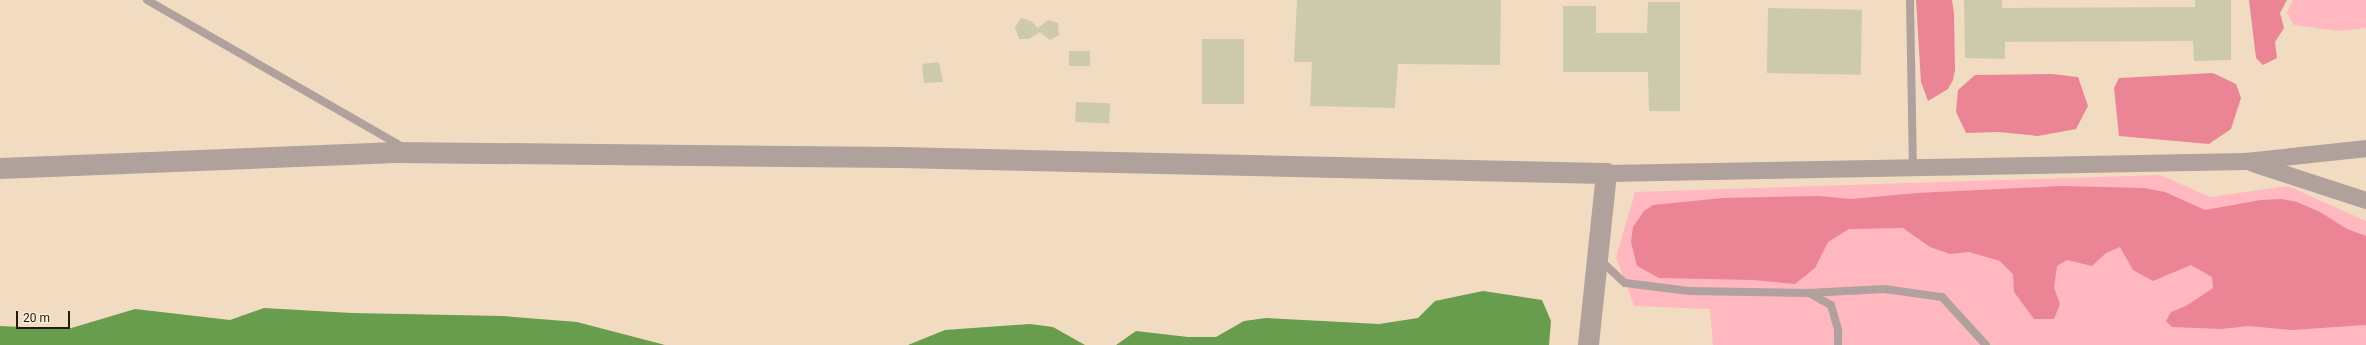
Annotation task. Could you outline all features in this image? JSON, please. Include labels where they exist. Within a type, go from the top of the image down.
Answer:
[{"type":"street","points":[[0,168],[413,152],[900,157],[1606,173],[1913,166],[2245,161],[2366,148]]},
{"type":"street","points":[[2245,161],[2366,200]]},
{"type":"street","points":[[1588,345],[1606,173]]},
{"type":"lane","points":[[147,0],[413,152]]},
{"type":"lane","points":[[1910,0],[1913,166]]},
{"type":"lane","points":[[1597,257],[1625,283],[1690,291],[1808,293],[1884,289],[1942,297],[1986,345]]},
{"type":"lane","points":[[1808,293],[1831,305],[1838,330],[1838,345]]},
{"type":"shaded area","points":[[1916,0],[1952,0],[1954,14],[1955,70],[1953,80],[1948,89],[1928,101],[1921,82]]},
{"type":"shaded area","points":[[2249,0],[2287,0],[2280,13],[2284,28],[2275,42],[2277,58],[2263,65],[2256,58]]},
{"type":"shaded area","points":[[2293,0],[2366,0],[2366,28],[2338,31],[2294,25],[2287,13]]},
{"type":"shaded area","points":[[2213,73],[2236,84],[2241,98],[2231,129],[2209,144],[2119,136],[2114,88],[2119,78]]},
{"type":"shaded area","points":[[2052,74],[2078,77],[2088,106],[2076,129],[2038,136],[1999,132],[1966,133],[1956,112],[1958,90],[1975,75]]},
{"type":"shaded area","points":[[2160,175],[2210,197],[2288,186],[2366,221],[2366,345],[1713,345],[1710,309],[1634,306],[1616,257],[1635,192]]},
{"type":"shaded area","points":[[2061,186],[2144,188],[2165,192],[2205,210],[2261,200],[2282,199],[2297,202],[2320,212],[2347,229],[2366,236],[2366,325],[2291,330],[2249,326],[2221,329],[2172,327],[2166,321],[2171,312],[2186,306],[2213,288],[2212,277],[2191,265],[2153,281],[2133,270],[2120,247],[2106,253],[2092,266],[2067,260],[2057,266],[2054,288],[2060,304],[2054,319],[2034,319],[2014,292],[2013,274],[2000,261],[1969,252],[1950,254],[1930,247],[1903,228],[1849,229],[1828,242],[1815,268],[1795,284],[1753,280],[1659,278],[1637,266],[1631,242],[1633,227],[1644,211],[1653,205],[1723,198],[1819,196],[1851,199],[1917,193]]},
{"type":"shaded area","points":[[1483,291],[1542,300],[1551,321],[1549,345],[1116,345],[1136,331],[1188,337],[1216,337],[1244,321],[1266,318],[1379,324],[1418,318],[1435,301]]},
{"type":"shaded area","points":[[264,308],[352,313],[503,316],[577,322],[665,345],[0,345],[0,326],[68,329],[135,309],[230,320]]},
{"type":"shaded area","points":[[1030,324],[1053,327],[1085,345],[908,345],[945,330]]},
{"type":"building","points":[[1297,0],[1501,0],[1500,65],[1398,64],[1395,108],[1310,106],[1312,62],[1294,62]]},
{"type":"building","points":[[1964,0],[2002,0],[2002,8],[2195,7],[2195,0],[2231,0],[2231,60],[2194,61],[2193,41],[2005,42],[2005,59],[1965,58]]},
{"type":"building","points":[[1648,2],[1680,2],[1680,111],[1649,111],[1648,72],[1563,72],[1563,6],[1596,6],[1596,33],[1647,33]]},
{"type":"building","points":[[1768,8],[1862,10],[1861,75],[1767,73]]},
{"type":"building","points":[[1021,18],[1031,21],[1038,28],[1048,20],[1058,23],[1059,35],[1050,40],[1040,32],[1029,39],[1019,39],[1015,27]]},
{"type":"building","points":[[1202,39],[1244,39],[1244,104],[1202,104]]},
{"type":"building","points":[[1069,51],[1090,51],[1090,66],[1069,66]]},
{"type":"building","points":[[939,62],[943,82],[924,83],[922,64]]},
{"type":"building","points":[[1076,102],[1110,103],[1109,123],[1075,122]]}]
